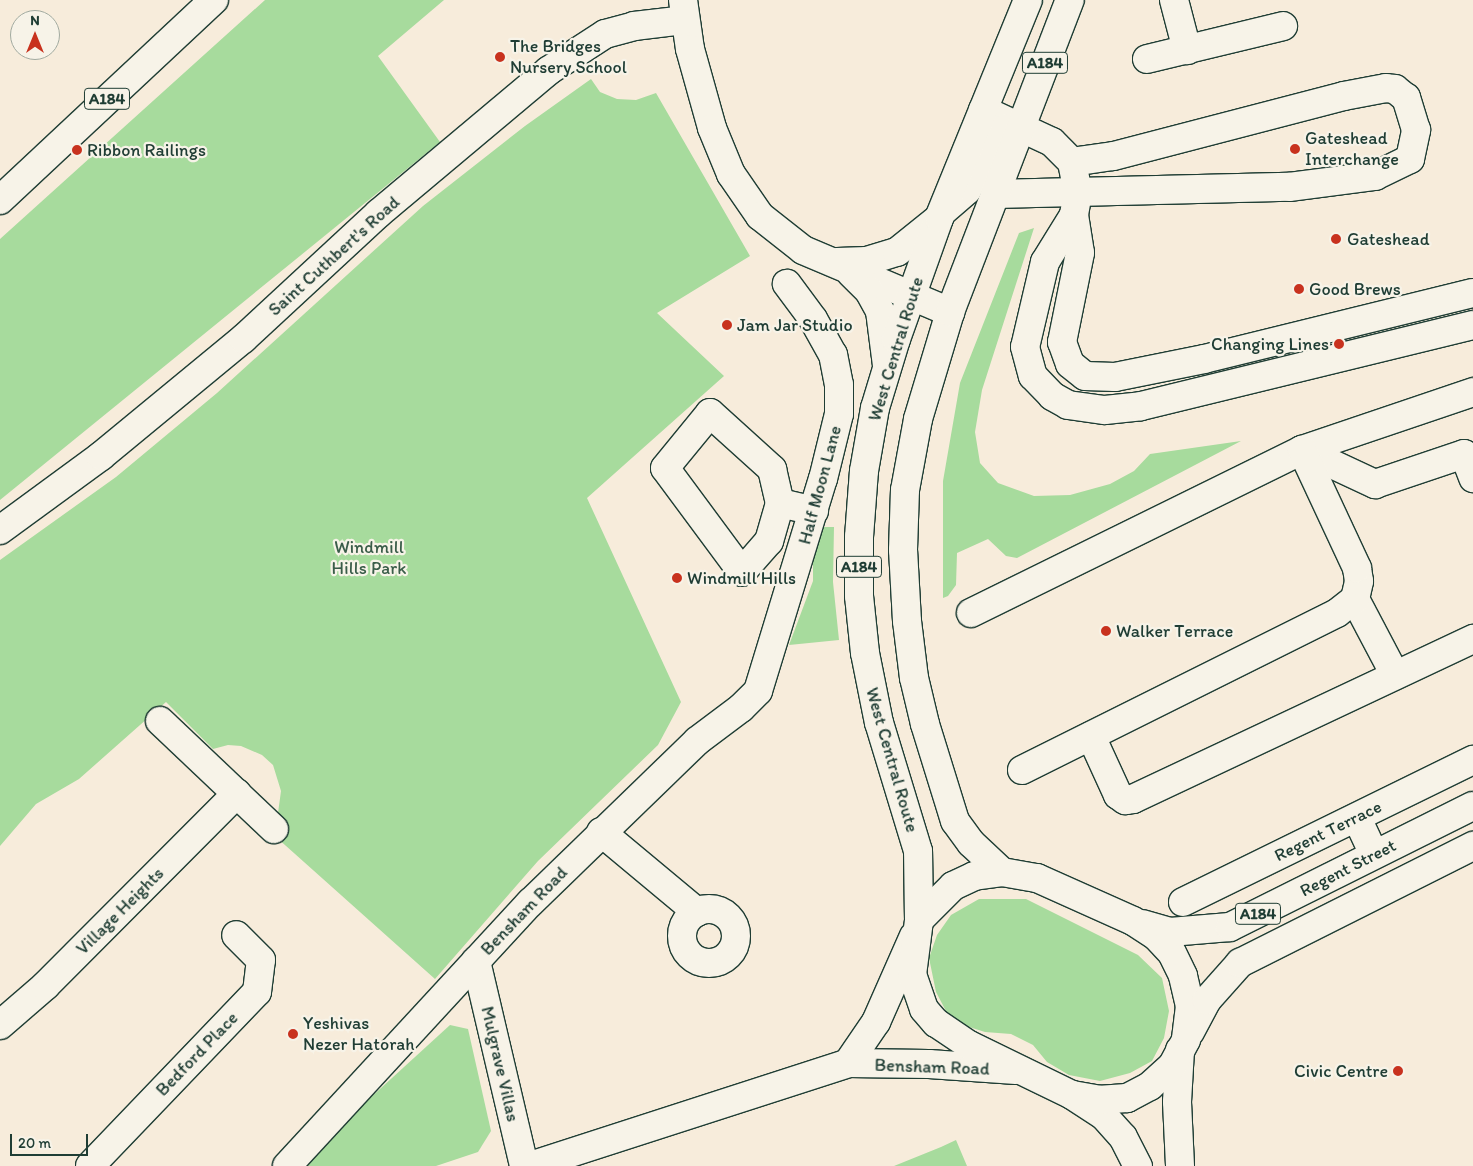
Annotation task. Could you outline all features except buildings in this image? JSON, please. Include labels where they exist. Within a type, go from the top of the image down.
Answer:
[{"type":"main road","name":"A184","points":[[0,179],[190,0]]},
{"type":"main road","name":"A184","points":[[0,200],[214,0]]},
{"type":"main road","name":"West Central Route","points":[[1028,0],[941,215],[887,366],[875,408],[864,471],[859,537],[859,596],[865,653],[878,723],[918,851],[917,926],[912,975],[924,1009],[950,1034],[1016,1070],[1072,1095]]},
{"type":"main road","name":"A184","points":[[1002,872],[971,843],[955,820],[925,724],[914,678],[907,621],[903,550],[906,490],[918,419],[950,312],[1070,0]]},
{"type":"main road","points":[[1174,0],[1187,50]]},
{"type":"main road","points":[[684,10],[698,86],[731,174],[745,198],[774,230],[838,266],[950,312]]},
{"type":"main road","name":"Saint Cuthbert's Road","points":[[0,530],[102,456],[235,345],[379,213],[548,71],[605,34],[684,10]]},
{"type":"main road","points":[[1147,60],[1283,26]]},
{"type":"main road","points":[[995,194],[1076,204],[1289,187],[1375,176],[1390,172],[1410,159],[1416,142],[1415,116],[1400,92],[1386,88],[1344,96],[1114,156],[1072,162]]},
{"type":"main road","points":[[982,110],[1052,142],[1072,162],[1080,253],[1062,342],[1070,364],[1085,376],[1115,377],[1204,359],[1473,292]]},
{"type":"main road","points":[[838,266],[884,257],[906,246],[968,190],[997,134],[1004,128],[1020,127]]},
{"type":"main road","points":[[1076,204],[1044,262],[1025,347],[1033,376],[1052,396],[1068,405],[1105,410],[1141,406],[1473,324]]},
{"type":"main road","points":[[838,266],[869,291],[880,311],[887,366]]},
{"type":"main road","name":"Half Moon Lane","points":[[767,665],[834,444],[838,385],[833,355],[813,319],[787,284]]},
{"type":"main road","points":[[971,613],[1302,450],[1473,392]]},
{"type":"main road","points":[[710,413],[772,468],[780,503],[769,541],[742,572],[665,468],[710,413]]},
{"type":"main road","points":[[1302,450],[1375,484],[1464,454],[1473,478]]},
{"type":"main road","points":[[1022,770],[1336,613],[1354,600],[1359,581],[1356,568],[1302,450]]},
{"type":"main road","points":[[780,503],[814,511]]},
{"type":"main road","points":[[1354,600],[1395,675]]},
{"type":"main road","points":[[1091,736],[1118,795],[1125,800],[1134,799],[1473,639]]},
{"type":"main road","name":"Bensham Road","points":[[287,1166],[476,961],[601,832],[696,741],[751,700],[767,665]]},
{"type":"main road","points":[[160,720],[274,829]]},
{"type":"main road","name":"Regent Terrace","points":[[1183,902],[1473,760]]},
{"type":"main road","name":"Village Heights","points":[[0,1025],[45,986],[237,793]]},
{"type":"main road","name":"Regent Street","points":[[1133,921],[1170,932],[1230,927],[1473,806]]},
{"type":"main road","points":[[1357,818],[1374,854]]},
{"type":"main road","points":[[601,832],[697,912]]},
{"type":"main road","name":"Regent Street","points":[[1072,1095],[1101,1100],[1127,1098],[1150,1086],[1172,1066],[1207,1000],[1240,964],[1473,846]]},
{"type":"main road","points":[[917,926],[953,886],[974,876],[1002,872],[1037,878],[1133,921],[1156,936],[1172,953],[1183,976],[1190,1006],[1183,1045],[1177,1102],[1180,1166]]},
{"type":"main road","name":"Bensham Road","points":[[848,1063],[876,1022],[917,926]]},
{"type":"main road","name":"Bedford Place","points":[[99,1163],[257,992],[261,960],[236,935]]},
{"type":"main road","name":"Mulgrave Villas","points":[[476,961],[524,1166]]},
{"type":"main road","name":"Bensham Road","points":[[530,1166],[848,1063],[929,1064],[1016,1070]]},
{"type":"main road","points":[[1072,1095],[1104,1116],[1123,1137],[1138,1166]]},
{"type":"green space","points":[[265,0],[444,0],[378,56],[440,142],[0,500],[0,239]]},
{"type":"green space","name":"Windmill Hills Park","points":[[591,79],[600,92],[617,99],[636,100],[656,93],[750,256],[657,313],[724,376],[587,498],[681,702],[658,745],[538,861],[435,979],[276,837],[282,828],[278,813],[281,791],[273,765],[262,755],[241,746],[228,745],[213,749],[166,702],[79,779],[36,804],[0,846],[0,560],[116,477],[217,393],[423,206],[525,126]]},
{"type":"green space","points":[[1034,228],[982,390],[975,432],[980,463],[998,483],[1034,496],[1070,495],[1110,484],[1134,471],[1150,454],[1241,441],[1017,558],[1006,556],[988,539],[957,553],[956,585],[948,596],[943,598],[943,481],[960,383],[1019,233]]},
{"type":"green space","points":[[822,527],[834,527],[833,582],[839,640],[789,645],[813,581],[813,551]]},
{"type":"green space","points":[[979,899],[1026,899],[1138,955],[1162,978],[1169,1011],[1164,1038],[1152,1061],[1130,1073],[1100,1081],[1069,1075],[1047,1062],[1033,1045],[1011,1034],[985,1032],[966,1026],[947,1013],[936,992],[929,958],[937,935],[951,915]]},
{"type":"green space","points":[[450,1025],[468,1029],[491,1131],[478,1152],[436,1166],[305,1166],[346,1120]]},
{"type":"green space","points":[[956,1140],[967,1166],[894,1166],[941,1147]]},
{"type":"place","name":"The Bridges Nursery School","points":[[500,57]]},
{"type":"place","name":"Gateshead Interchange","points":[[1295,149]]},
{"type":"place","name":"Ribbon Railings","points":[[77,150]]},
{"type":"place","name":"Gateshead","points":[[1336,239]]},
{"type":"place","name":"Good Brews","points":[[1299,289]]},
{"type":"place","name":"Jam Jar Studio","points":[[727,325]]},
{"type":"place","name":"Changing Lines","points":[[1339,344]]},
{"type":"place","name":"Windmill Hills","points":[[677,578]]},
{"type":"place","name":"Walker Terrace","points":[[1106,631]]},
{"type":"place","name":"Yeshivas Nezer Hatorah","points":[[293,1034]]},
{"type":"place","name":"Civic Centre","points":[[1398,1071]]}]
